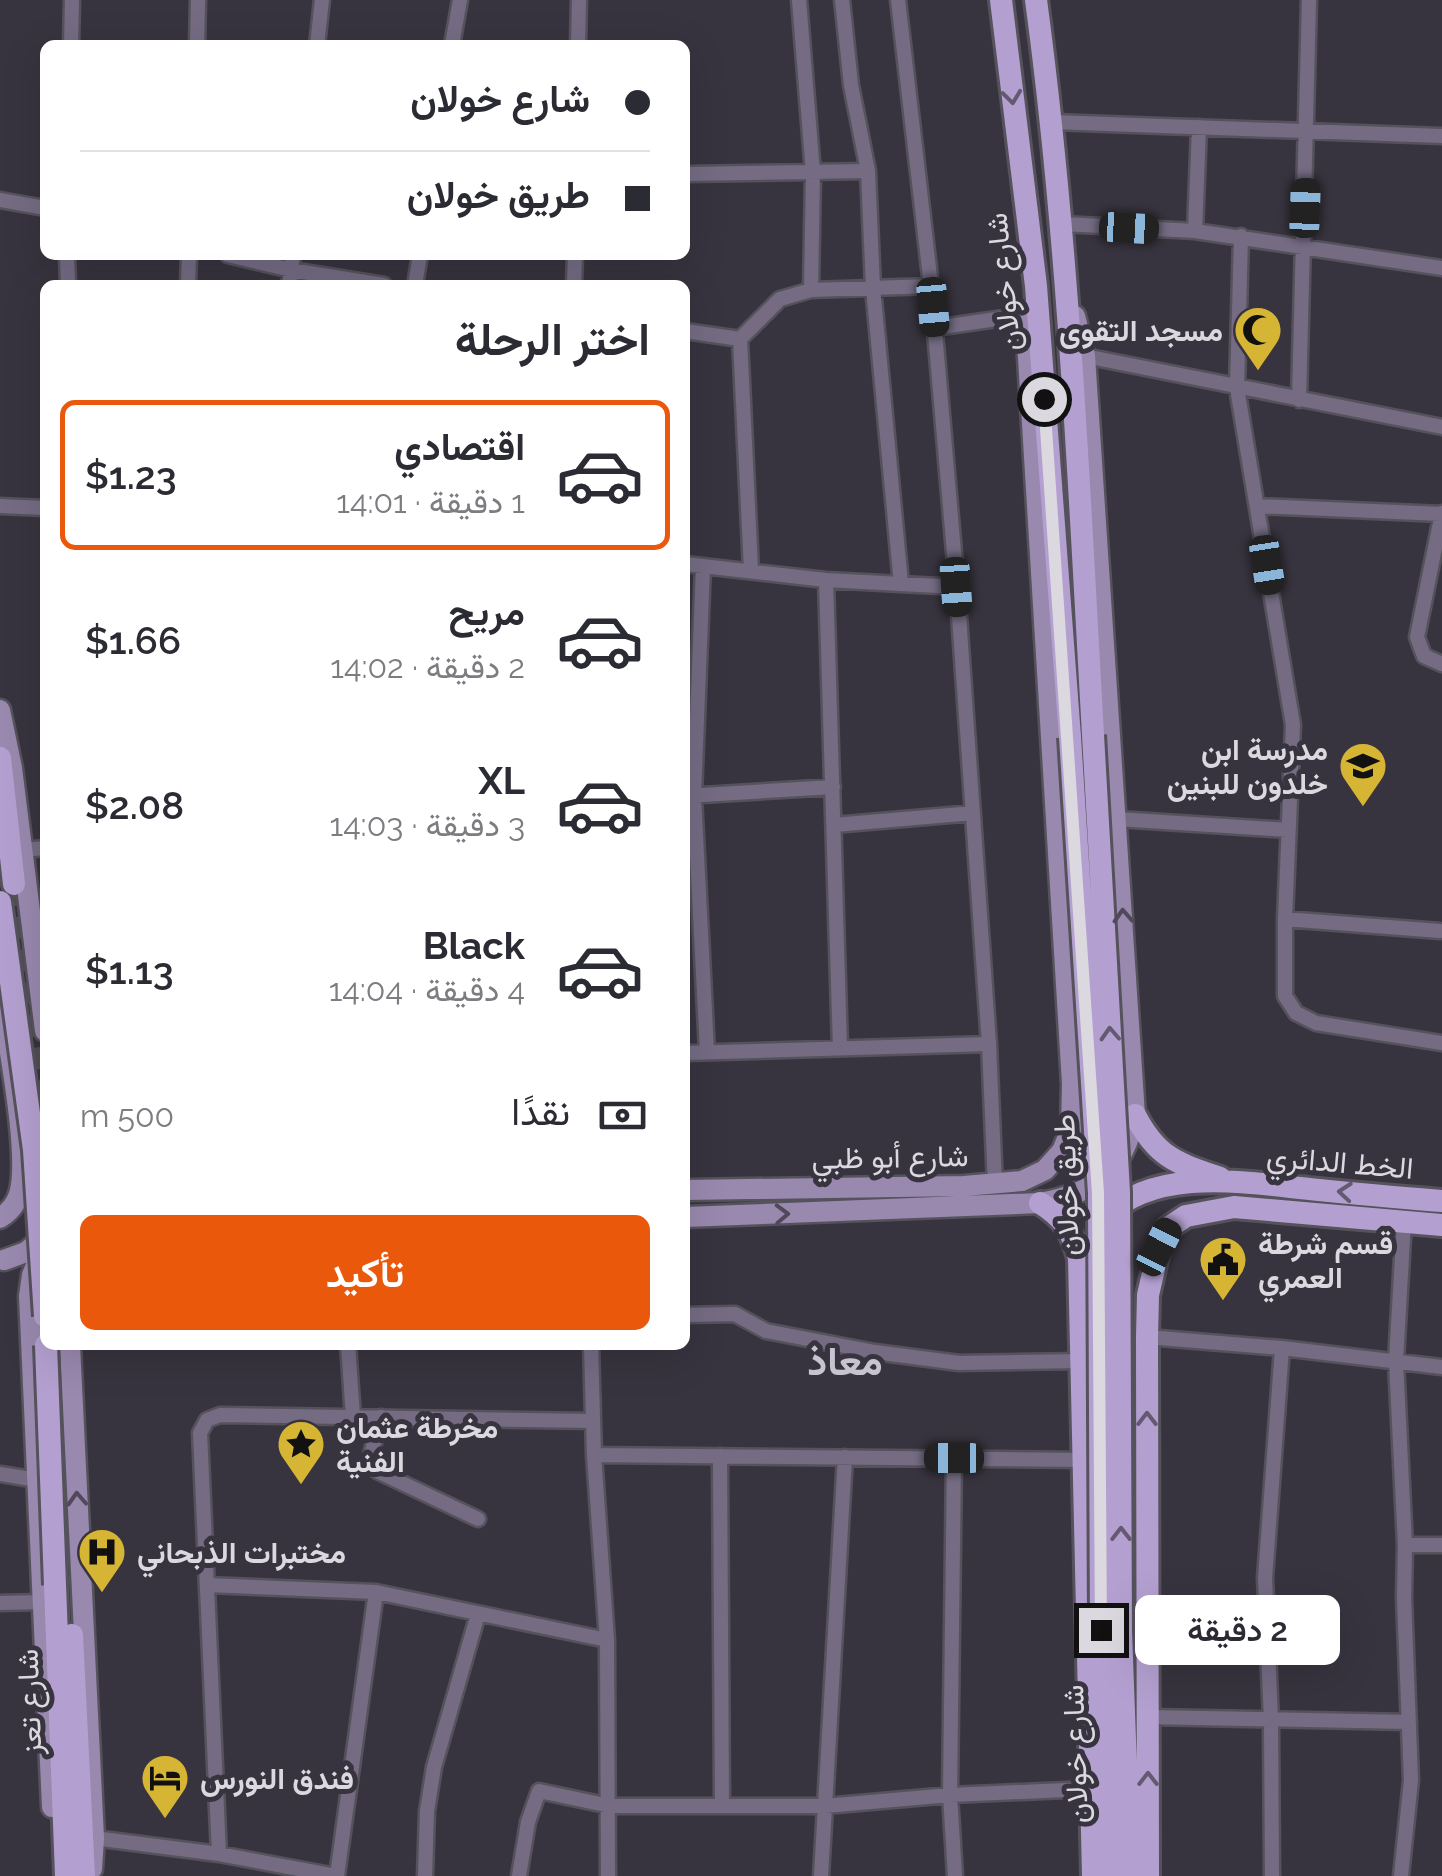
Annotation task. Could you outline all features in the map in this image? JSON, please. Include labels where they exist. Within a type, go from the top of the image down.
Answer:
[{"type":"main road","name":"شارع خولان","points":[[1001,0],[1036,286],[1081,736]]},
{"type":"main road","name":"شارع خولان","points":[[1036,0],[1067,285],[1081,736]]},
{"type":"main road","points":[[690,1217],[1040,1203],[1068,1198],[1094,1186],[1115,1167],[1130,1142],[1135,1115],[1085,356],[1067,285]]},
{"type":"main road","name":"طريق خولان","points":[[1036,286],[1027,341],[1072,1084],[1071,1129]]},
{"type":"main road","points":[[0,710],[12,768],[40,990]]},
{"type":"main road","name":"طريق خولان","points":[[1081,736],[1111,1631]]},
{"type":"main road","points":[[0,758],[7,893],[40,1245]]},
{"type":"main road","points":[[0,990],[33,1145],[22,1162],[18,1197],[0,1220]]},
{"type":"main road","points":[[1072,1084],[1133,1083]]},
{"type":"main road","points":[[1135,1115],[1159,1152],[1178,1164],[1233,1182]]},
{"type":"main road","name":"شارع أبو ظبي","points":[[690,1190],[964,1186],[1022,1181],[1045,1170],[1062,1151],[1071,1129]]},
{"type":"main road","points":[[1079,1258],[1091,1230],[1114,1207],[1148,1191],[1181,1184],[1233,1182]]},
{"type":"main road","name":"الخط الدائري","points":[[1233,1182],[1442,1202]]},
{"type":"main road","points":[[964,1186],[970,1190],[970,1203],[965,1208]]},
{"type":"main road","points":[[1040,1203],[1059,1215],[1072,1232],[1079,1258]]},
{"type":"main road","points":[[1148,1876],[1147,1330],[1148,1295],[1159,1247],[1168,1228],[1186,1216],[1234,1206],[1442,1225]]},
{"type":"main road","points":[[0,1220],[40,1224]]},
{"type":"main road","points":[[1,1262],[26,1252],[40,1240]]},
{"type":"main road","name":"طريق خولان","points":[[1079,1258],[1093,1876]]},
{"type":"main road","points":[[1,1262],[40,1260]]},
{"type":"main road","points":[[1,1262],[30,1296]]},
{"type":"main road","points":[[40,1263],[30,1296],[37,1480],[55,1590]]},
{"type":"main road","points":[[1080,1324],[1147,1330]]},
{"type":"main road","name":"شارع تعز","points":[[46,1350],[63,1876]]},
{"type":"main road","points":[[70,1350],[94,1838],[88,1876]]},
{"type":"main road","points":[[33,1392],[37,1380],[48,1373],[61,1375],[72,1391]]},
{"type":"main road","name":"شارع تعز","points":[[55,1590],[88,1876]]},
{"type":"main road","name":"شارع خولان","points":[[1110,1876],[1111,1631]]},
{"type":"main road","name":"شارع خولان","points":[[1111,1631],[1130,1876]]},
{"type":"street","points":[[71,40],[72,0]]},
{"type":"street","points":[[197,40],[198,0]]},
{"type":"street","points":[[318,40],[322,0]]},
{"type":"street","points":[[453,40],[460,0]]},
{"type":"street","points":[[578,40],[579,0]]},
{"type":"street","points":[[799,0],[813,173],[811,290]]},
{"type":"street","points":[[842,0],[851,85],[868,170],[873,288],[901,584]]},
{"type":"street","points":[[898,0],[932,286],[989,1044],[994,1185]]},
{"type":"street","points":[[1299,400],[1309,0]]},
{"type":"street","points":[[1052,122],[1442,136]]},
{"type":"street","points":[[1195,230],[1199,127]]},
{"type":"street","points":[[690,174],[868,170]]},
{"type":"street","points":[[0,200],[40,207]]},
{"type":"street","points":[[1063,224],[1195,230],[1442,268]]},
{"type":"street","points":[[1241,236],[1238,388],[1293,725],[1285,996],[1296,1014],[1316,1023],[1442,1044]]},
{"type":"street","points":[[249,260],[353,280]]},
{"type":"street","points":[[750,570],[740,339],[780,300],[811,290],[932,286]]},
{"type":"street","points":[[935,328],[1031,314]]},
{"type":"street","points":[[690,332],[740,339]]},
{"type":"street","points":[[1085,356],[1442,427]]},
{"type":"street","points":[[0,506],[40,508]]},
{"type":"street","points":[[1257,506],[1442,513],[1417,637],[1424,656],[1442,664]]},
{"type":"street","points":[[690,565],[826,580],[956,587]]},
{"type":"street","points":[[703,566],[690,796],[707,1052]]},
{"type":"street","points":[[826,580],[840,1048]]},
{"type":"street","points":[[690,796],[832,786]]},
{"type":"street","points":[[834,825],[973,813]]},
{"type":"street","points":[[1118,819],[1288,830]]},
{"type":"street","points":[[23,850],[40,848]]},
{"type":"street","points":[[1285,918],[1440,931]]},
{"type":"street","points":[[690,1053],[989,1044]]},
{"type":"street","points":[[1401,1876],[1411,1780],[1396,1361],[1404,1221]]},
{"type":"street","points":[[690,1315],[735,1314],[766,1331],[875,1352],[960,1362],[1080,1361]]},
{"type":"street","points":[[1147,1330],[1442,1367]]},
{"type":"street","points":[[1272,1876],[1265,1578],[1282,1348]]},
{"type":"street","points":[[348,1350],[352,1417]]},
{"type":"street","points":[[591,1350],[607,1640],[608,1876]]},
{"type":"street","points":[[218,1854],[200,1432],[207,1420],[220,1414],[594,1421]]},
{"type":"street","points":[[381,1418],[371,1454],[377,1471],[478,1518]]},
{"type":"street","points":[[594,1455],[1081,1460]]},
{"type":"street","points":[[720,1456],[722,1806]]},
{"type":"street","points":[[821,1876],[846,1457]]},
{"type":"street","points":[[954,1458],[950,1794],[955,1876]]},
{"type":"street","points":[[0,1474],[37,1480]]},
{"type":"street","points":[[1405,1545],[1442,1545]]},
{"type":"street","points":[[208,1585],[376,1592],[607,1640]]},
{"type":"street","points":[[0,1603],[55,1590]]},
{"type":"street","points":[[94,1838],[218,1854],[336,1876],[376,1592]]},
{"type":"street","points":[[425,1876],[430,1787],[478,1614]]},
{"type":"street","points":[[1148,1717],[1409,1722]]},
{"type":"street","points":[[520,1876],[528,1822],[539,1791],[610,1806],[826,1806],[950,1794],[1089,1789]]},
{"type":"tunnel","points":[[14,884],[40,1097]]},
{"type":"tunnel","points":[[60,1350],[69,1585]]},
{"type":"place","name":"مسجد التقوى","points":[[1258,372]]},
{"type":"place","name":"مدرسة ابن خلدون للبنين","points":[[1363,808]]},
{"type":"place","name":"قسم شرطة العمري","points":[[1223,1302]]},
{"type":"place","name":"مخرطة عثمان الفنية","points":[[301,1486]]},
{"type":"place","name":"مختبرات الذبحاني","points":[[102,1594]]},
{"type":"place","name":"فندق النورس","points":[[165,1820]]},
{"type":"district","name":"معاذ","points":[[845,1360]]},
{"type":"route","points":[[1044,399],[1070,737],[1098,1193],[1101,1630]]}]
